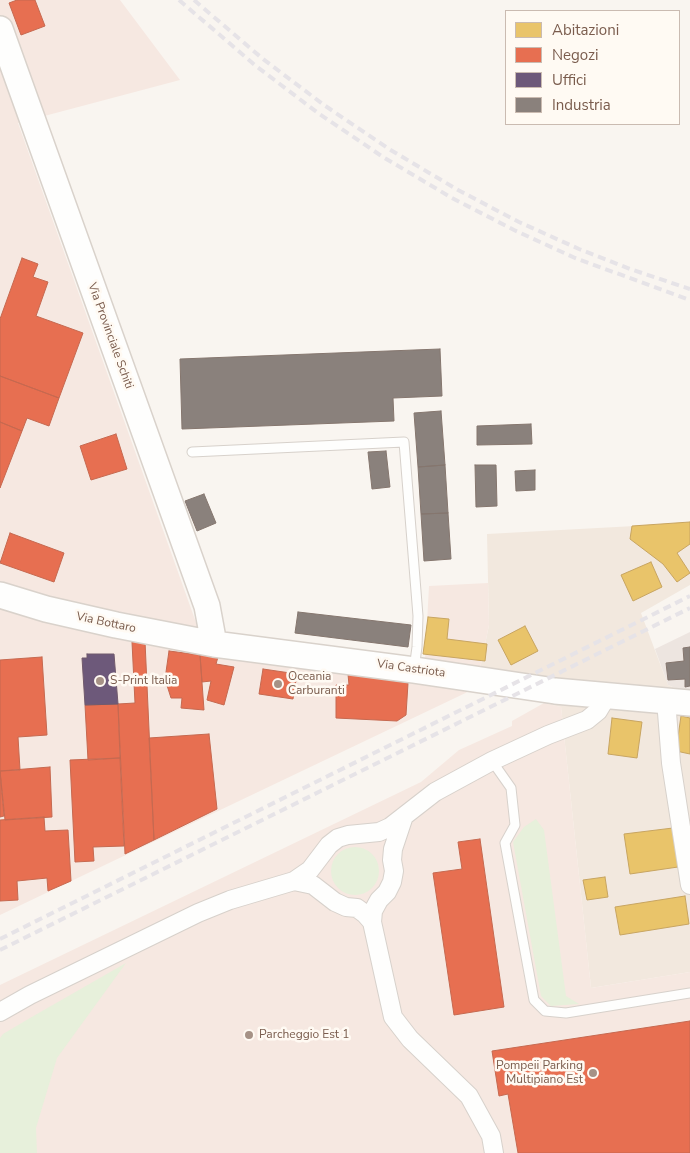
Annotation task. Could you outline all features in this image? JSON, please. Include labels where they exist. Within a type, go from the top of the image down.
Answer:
[{"type":"main road","name":"Via Provinciale Schiti","points":[[0,29],[207,606],[214,644]]},
{"type":"main road","name":"Via Bottaro","points":[[0,595],[46,609],[214,644]]},
{"type":"main road","name":"Via Castriota","points":[[214,644],[414,670],[555,691],[678,702]]},
{"type":"street","points":[[0,1012],[30,995],[198,914],[230,900],[294,881],[310,870],[338,838],[348,834],[379,832],[404,816],[435,792],[492,761],[548,735],[587,720],[598,711],[608,696]]},
{"type":"street","name":"Via Castriota","points":[[678,702],[671,763],[690,885]]},
{"type":"street","points":[[404,816],[393,849],[394,871],[392,882],[373,911],[372,922],[393,1017],[410,1038],[469,1096],[491,1136],[494,1153]]},
{"type":"street","points":[[294,881],[313,885],[336,902],[346,907],[357,908],[372,922]]},
{"type":"lane","points":[[192,452],[404,442],[418,616],[414,670]]},
{"type":"lane","points":[[492,761],[511,788],[515,825],[505,843],[534,1000],[545,1011],[566,1013],[690,993]]},
{"type":"shaded area","points":[[0,0],[120,0],[180,80],[18,123],[199,631],[425,660],[429,586],[488,583],[489,625],[476,688],[0,915]]},
{"type":"shaded area","points":[[690,523],[690,585],[641,613],[668,685],[690,694],[690,972],[591,988],[561,707],[476,688],[489,625],[487,534]]},
{"type":"shaded area","points":[[690,632],[690,694],[668,685],[655,649]]},
{"type":"shaded area","points":[[544,703],[561,707],[591,988],[690,972],[690,1153],[0,1153],[0,985],[421,782],[459,750],[512,726],[512,721]]},
{"type":"green space","points":[[536,819],[544,830],[566,996],[579,1004],[551,1006],[541,996],[513,842],[524,827]]},
{"type":"green space","points":[[355,847],[364,849],[372,854],[377,862],[379,871],[377,880],[372,888],[364,893],[355,895],[346,893],[338,888],[333,880],[331,871],[333,862],[338,854],[346,849]]},
{"type":"green space","points":[[126,963],[57,1058],[36,1128],[37,1153],[0,1153],[0,1038],[3,1034]]},
{"type":"building: Abitazioni","points":[[690,522],[690,544],[677,553],[690,573],[677,582],[663,564],[630,539],[632,526]]},
{"type":"building: Abitazioni","points":[[651,562],[662,587],[633,601],[621,575]]},
{"type":"building: Abitazioni","points":[[428,617],[449,619],[447,639],[487,644],[485,661],[423,654]]},
{"type":"building: Abitazioni","points":[[525,626],[538,651],[511,665],[498,640]]},
{"type":"building: Abitazioni","points":[[681,716],[690,718],[690,754],[676,751]]},
{"type":"building: Abitazioni","points":[[612,718],[642,722],[637,758],[608,754]]},
{"type":"building: Abitazioni","points":[[673,828],[678,867],[630,874],[624,834]]},
{"type":"building: Abitazioni","points":[[605,877],[608,897],[587,900],[583,880]]},
{"type":"building: Abitazioni","points":[[685,896],[689,924],[620,935],[615,907]]},
{"type":"building: Negozi","points":[[17,0],[35,0],[45,26],[21,35],[9,3]]},
{"type":"building: Negozi","points":[[22,258],[38,264],[33,277],[48,282],[36,316],[83,333],[59,398],[0,376],[0,319]]},
{"type":"building: Negozi","points":[[0,376],[59,398],[49,426],[27,418],[22,431],[0,422]]},
{"type":"building: Negozi","points":[[0,422],[22,431],[0,488]]},
{"type":"building: Negozi","points":[[116,434],[127,469],[91,480],[80,446]]},
{"type":"building: Negozi","points":[[10,533],[64,553],[54,582],[0,563]]},
{"type":"building: Negozi","points":[[145,641],[154,840],[125,854],[118,704],[135,703],[132,642]]},
{"type":"building: Negozi","points":[[169,651],[200,655],[204,710],[181,708],[182,698],[171,698],[165,679]]},
{"type":"building: Negozi","points":[[200,655],[218,657],[216,664],[234,667],[224,705],[207,700],[211,681],[202,682]]},
{"type":"building: Negozi","points":[[42,657],[47,735],[18,737],[20,770],[0,771],[0,660]]},
{"type":"building: Negozi","points":[[263,669],[297,674],[293,699],[259,694]]},
{"type":"building: Negozi","points":[[348,674],[408,683],[406,715],[397,721],[336,718],[336,685],[349,685]]},
{"type":"building: Negozi","points":[[118,704],[120,758],[88,760],[85,705]]},
{"type":"building: Negozi","points":[[209,734],[217,809],[154,840],[149,738]]},
{"type":"building: Negozi","points":[[120,758],[124,846],[93,847],[94,861],[75,862],[70,760]]},
{"type":"building: Negozi","points":[[50,767],[52,817],[5,820],[0,771]]},
{"type":"building: Negozi","points":[[0,771],[4,816],[0,817]]},
{"type":"building: Negozi","points":[[44,817],[45,831],[68,830],[71,881],[48,891],[47,878],[17,881],[18,900],[0,901],[0,820]]},
{"type":"building: Negozi","points":[[480,839],[504,1007],[454,1015],[433,873],[462,869],[458,842]]},
{"type":"building: Negozi","name":"Pompeii Parking Multipiano Est","points":[[690,1021],[690,1153],[518,1153],[508,1094],[499,1096],[492,1051]]},
{"type":"building: Uffici","name":"S-Print Italia","points":[[87,654],[114,654],[118,704],[85,705],[82,658],[87,658]]},
{"type":"building: Industria","points":[[440,349],[442,396],[393,398],[394,421],[182,429],[180,359]]},
{"type":"building: Industria","points":[[441,411],[445,465],[418,467],[414,413]]},
{"type":"building: Industria","points":[[531,424],[532,444],[477,445],[477,426]]},
{"type":"building: Industria","points":[[386,451],[390,487],[372,489],[368,452]]},
{"type":"building: Industria","points":[[445,465],[448,513],[421,514],[418,467]]},
{"type":"building: Industria","points":[[475,465],[496,465],[497,506],[476,507]]},
{"type":"building: Industria","points":[[535,470],[535,490],[516,491],[515,471]]},
{"type":"building: Industria","points":[[204,494],[216,523],[197,531],[185,501]]},
{"type":"building: Industria","points":[[448,513],[451,559],[424,561],[421,514]]},
{"type":"building: Industria","points":[[298,612],[411,625],[408,647],[295,633]]},
{"type":"building: Industria","points":[[690,647],[690,686],[685,687],[685,679],[668,680],[666,663],[684,661],[683,648]]},
{"type":"railway","points":[[179,0],[256,66],[318,113],[383,157],[452,198],[514,230],[575,258],[690,300]]},
{"type":"railway","points":[[194,0],[263,59],[324,105],[389,149],[458,190],[519,222],[579,249],[630,269],[690,289]]},
{"type":"railway","points":[[0,939],[690,596]]},
{"type":"railway","points":[[0,950],[690,608]]},
{"type":"place","name":"S-Print Italia","points":[[100,681]]},
{"type":"place","name":"Oceania Carburanti","points":[[278,684]]},
{"type":"place","name":"Parcheggio Est 1","points":[[249,1035]]},
{"type":"place","name":"Pompeii Parking Multipiano Est","points":[[593,1073]]}]
